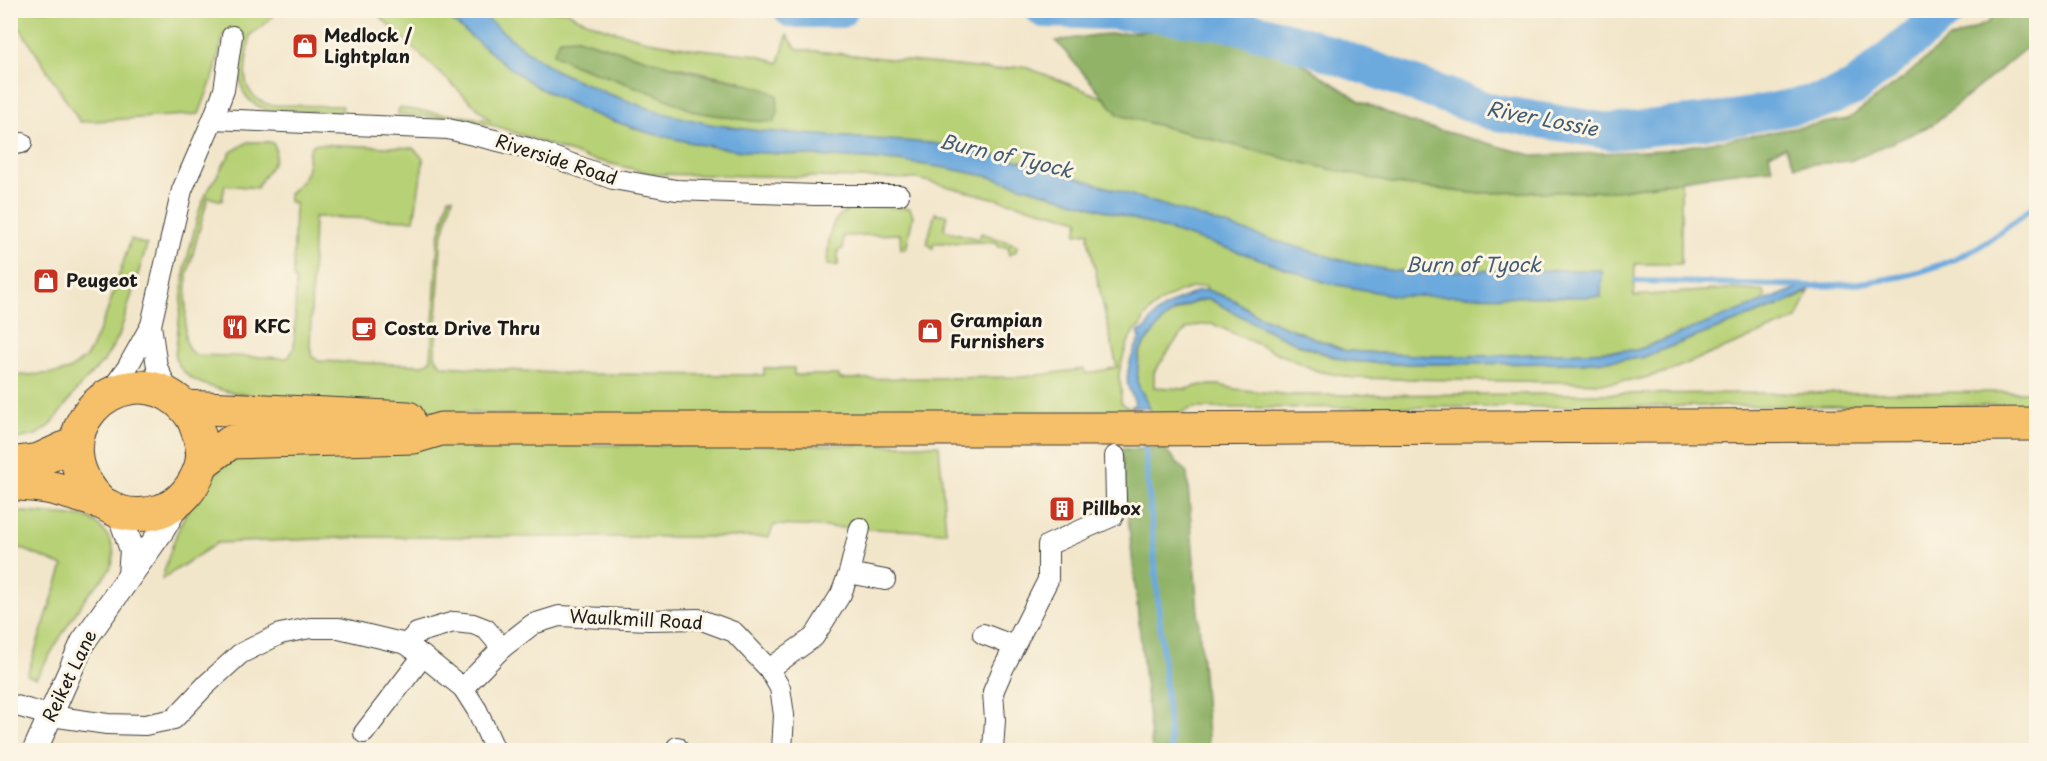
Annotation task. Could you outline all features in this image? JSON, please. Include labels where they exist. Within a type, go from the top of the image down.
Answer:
[{"type":"highway","points":[[10,483],[53,488],[110,507],[141,514],[162,511],[180,500],[194,483],[202,463],[202,441],[194,420],[178,402],[156,390],[139,388],[121,390],[104,398],[91,410],[81,425],[76,443],[76,460],[81,476],[89,490],[110,507]]},
{"type":"highway","points":[[178,402],[404,417],[441,429],[1132,438],[2037,424]]},
{"type":"highway","points":[[202,463],[231,442],[414,437],[441,429]]},
{"type":"highway","points":[[10,464],[39,460],[76,443]]},
{"type":"street","points":[[104,398],[127,368],[151,325],[182,190],[224,90],[232,36]]},
{"type":"street","name":"Riverside Road","points":[[213,120],[448,129],[528,148],[613,179],[676,190],[815,195],[899,195]]},
{"type":"street","points":[[151,325],[157,368],[178,402]]},
{"type":"street","points":[[993,750],[995,720],[993,692],[1048,579],[1048,545],[1113,516],[1132,438]]},
{"type":"street","name":"Reiket Lane","points":[[35,750],[83,642],[163,529],[180,500]]},
{"type":"street","points":[[110,507],[132,550],[130,575]]},
{"type":"street","points":[[769,669],[814,637],[842,594],[860,528]]},
{"type":"street","points":[[849,573],[885,580]]},
{"type":"street","name":"Waulkmill Road","points":[[463,688],[502,648],[533,624],[559,616],[699,620],[734,632],[769,669],[780,688],[784,715],[782,750]]},
{"type":"street","points":[[406,644],[417,633],[454,622],[473,624],[486,629],[502,648]]},
{"type":"street","points":[[10,704],[51,716],[107,724],[145,725],[174,719],[240,654],[280,634],[310,628],[339,628],[406,644],[423,656],[463,688],[477,710],[495,750]]},
{"type":"street","points":[[983,633],[1014,646]]},
{"type":"street","points":[[364,733],[423,656]]},
{"type":"green space","points":[[11,10],[277,11],[263,26],[250,35],[246,77],[247,86],[252,94],[271,105],[342,106],[342,112],[268,110],[256,105],[248,98],[240,80],[244,35],[223,35],[215,72],[199,114],[80,122],[11,14]]},
{"type":"green space","points":[[373,10],[567,11],[604,28],[649,41],[757,55],[779,63],[787,35],[797,49],[994,70],[1023,66],[1104,98],[1119,115],[1291,160],[1396,184],[1471,193],[1616,191],[1681,181],[1681,264],[1635,264],[1634,296],[1729,289],[1762,291],[1765,293],[1764,302],[1637,350],[1432,356],[1346,351],[1257,315],[1232,299],[1207,290],[1206,286],[1198,287],[1172,295],[1157,305],[1144,318],[1141,326],[1134,331],[1126,347],[1119,375],[1121,401],[1123,405],[1132,408],[1130,409],[1131,416],[586,418],[398,410],[233,393],[198,382],[184,372],[175,357],[185,268],[199,211],[206,194],[231,152],[248,142],[274,144],[275,156],[257,188],[225,185],[222,201],[208,197],[187,276],[185,337],[188,349],[196,355],[289,357],[294,348],[296,282],[293,277],[295,203],[289,202],[289,194],[306,174],[309,153],[314,144],[413,148],[423,158],[414,220],[314,217],[310,347],[312,356],[319,361],[423,365],[431,359],[438,240],[449,197],[453,197],[441,241],[435,356],[444,366],[573,374],[764,375],[764,368],[794,368],[794,375],[839,375],[839,379],[1024,377],[1084,369],[1086,374],[1117,367],[1088,238],[1089,232],[1076,234],[1079,220],[918,179],[655,174],[586,158],[496,126],[448,118],[398,114],[399,108],[490,120]],"holes":[[[577,38],[664,64],[741,81],[778,112],[774,122],[653,93],[575,65],[553,54]]]},
{"type":"green space","points":[[1994,11],[2036,11],[2036,40],[1932,125],[1850,161],[1795,166],[1785,147],[1769,154],[1772,169],[1726,173],[1616,191],[1471,193],[1396,184],[1291,160],[1119,115],[1056,41],[1096,35],[1178,29],[1282,50],[1360,101],[1409,122],[1535,156],[1665,150],[1848,119],[1906,76],[1946,41],[1989,22]]},
{"type":"green space","points":[[577,38],[667,65],[768,91],[777,95],[778,112],[774,122],[752,121],[696,112],[653,93],[575,65],[553,54],[560,39]]},
{"type":"green space","points":[[864,206],[910,208],[913,216],[906,249],[901,249],[900,234],[843,236],[843,249],[838,250],[838,265],[827,265],[832,226],[843,213],[852,208]]},
{"type":"green space","points":[[935,213],[947,215],[944,230],[979,239],[981,233],[1017,245],[1016,251],[1009,255],[1009,247],[998,247],[997,242],[934,243],[933,249],[927,243]]},
{"type":"green space","points":[[131,239],[147,245],[119,336],[104,361],[79,387],[50,426],[36,435],[11,440],[11,376],[58,373],[69,370],[85,358],[107,312]]},
{"type":"green space","points":[[1809,292],[1797,319],[1666,372],[1640,379],[1608,383],[1354,378],[1317,371],[1213,324],[1188,328],[1177,339],[1154,372],[1154,387],[1186,389],[1201,385],[1219,385],[1292,395],[2036,392],[2036,405],[1192,408],[1172,417],[1151,418],[1149,407],[1137,380],[1137,365],[1141,351],[1157,326],[1181,309],[1209,299],[1300,345],[1347,361],[1395,364],[1579,363],[1641,358]]},
{"type":"green space","points":[[347,445],[939,445],[946,532],[774,525],[769,537],[368,537],[217,543],[162,579],[180,524],[189,507],[212,476],[227,464],[244,455]]},
{"type":"green space","points":[[1164,448],[1187,473],[1209,750],[1152,750],[1121,449]]},
{"type":"green space","points":[[11,511],[86,517],[104,531],[112,544],[113,559],[109,571],[78,609],[36,678],[27,675],[63,566],[11,544]]},
{"type":"water","points":[[440,11],[478,11],[524,49],[555,70],[606,93],[662,113],[710,124],[760,131],[932,143],[1031,163],[1276,241],[1352,263],[1394,271],[1602,270],[1601,297],[1397,296],[1327,283],[1251,256],[990,177],[897,161],[749,152],[702,145],[649,133],[590,113],[537,87],[507,66]]},
{"type":"water","points":[[1806,285],[1818,285],[1790,301],[1641,358],[1579,363],[1395,364],[1347,361],[1300,345],[1209,299],[1197,301],[1176,310],[1164,320],[1144,344],[1139,354],[1137,382],[1150,408],[1131,407],[1135,404],[1127,380],[1132,355],[1140,339],[1138,332],[1147,328],[1157,313],[1198,291],[1207,290],[1232,299],[1257,315],[1346,351],[1432,356],[1490,356],[1637,350]]},
{"type":"waterway","name":"River Lossie","points":[[792,10],[840,10]]},
{"type":"waterway","name":"River Lossie","points":[[1044,10],[1147,13],[1231,24],[1311,47],[1492,112],[1613,132],[1734,118],[1823,101],[1854,88],[1949,10]]},
{"type":"waterway","points":[[1636,281],[1813,286],[1875,281],[1916,273],[1955,259],[1998,234],[2036,204]]},
{"type":"waterway","points":[[1144,437],[1171,750]]},
{"type":"place","name":"Medlock / Lightplan","points":[[305,46]]},
{"type":"place","name":"Peugeot","points":[[46,281]]},
{"type":"place","name":"KFC","points":[[235,327]]},
{"type":"place","name":"Costa Drive Thru","points":[[364,329]]},
{"type":"place","name":"Grampian Furnishers","points":[[930,331]]},
{"type":"place","name":"Pillbox","points":[[1062,509]]},
{"type":"water label","name":"Burn of Tyock","points":[[1006,156]]},
{"type":"water label","name":"Burn of Tyock","points":[[1473,265]]}]
